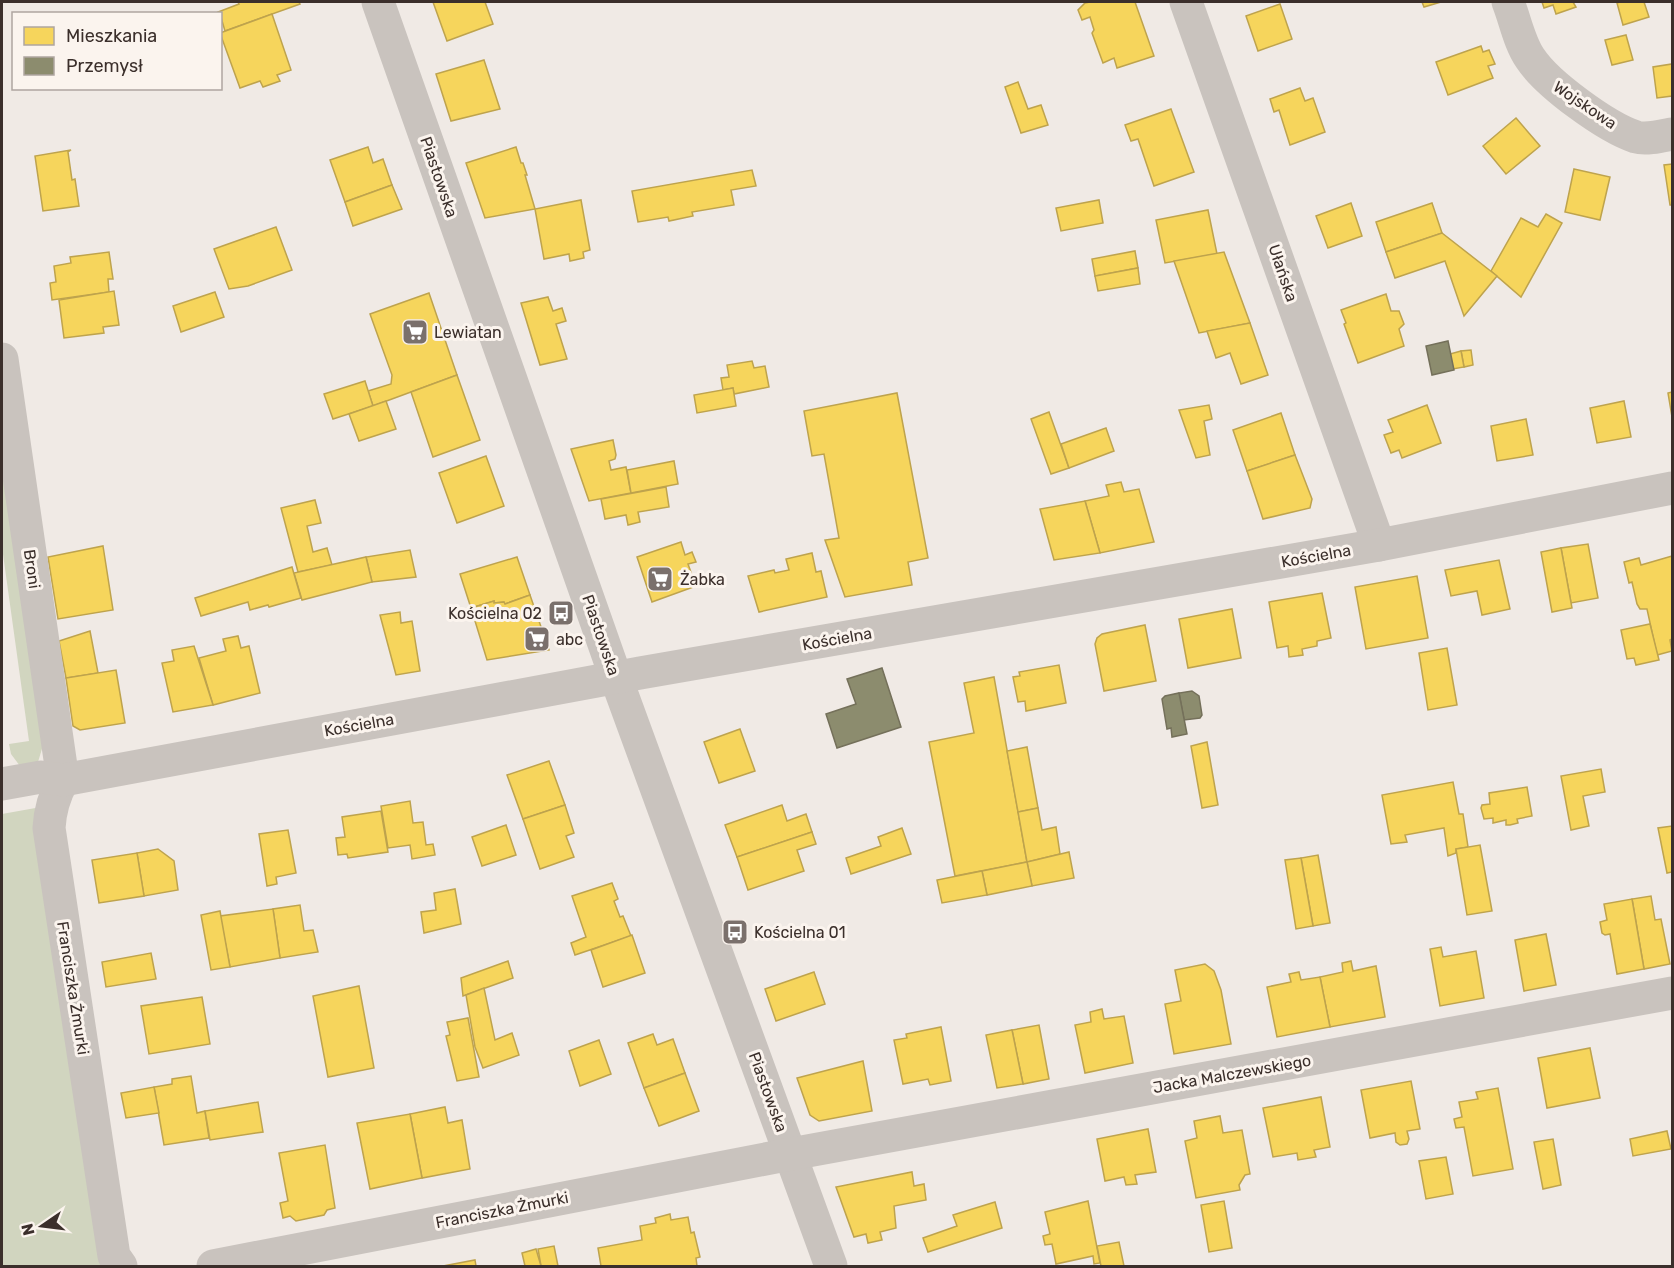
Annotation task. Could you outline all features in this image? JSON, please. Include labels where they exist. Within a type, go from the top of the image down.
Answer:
[{"type":"street","name":"Piastowska","points":[[378,2],[616,678],[831,1266]]},
{"type":"street","name":"Ułańska","points":[[1186,2],[1379,545]]},
{"type":"street","name":"Wojskowa","points":[[1508,2],[1528,55],[1541,74],[1560,90],[1615,127],[1638,138],[1672,134]]},
{"type":"street","name":"Broni","points":[[2,359],[63,780]]},
{"type":"street","name":"Kościelna","points":[[2,784],[41,777],[63,780],[616,678],[1379,545],[1672,488]]},
{"type":"street","name":"Franciszka Żmurki","points":[[63,780],[50,811],[49,828],[114,1256],[121,1266]]},
{"type":"street","name":"Jacka Malczewskiego","points":[[791,1154],[1672,993]]},
{"type":"street","name":"Franciszka Żmurki","points":[[213,1266],[791,1154]]},
{"type":"green space","points":[[2,406],[44,742],[38,762],[20,766],[11,754],[9,744],[29,741],[2,547]]},
{"type":"green space","points":[[41,807],[106,1266],[2,1266],[2,814]]},
{"type":"building: Mieszkania","points":[[238,2],[299,2],[300,4],[225,31],[222,12],[218,12],[239,4]]},
{"type":"building: Mieszkania","points":[[433,2],[485,2],[493,24],[447,41]]},
{"type":"building: Mieszkania","points":[[1135,2],[1154,56],[1117,68],[1114,58],[1103,63],[1092,33],[1094,30],[1090,17],[1082,20],[1078,10],[1085,3]]},
{"type":"building: Mieszkania","points":[[1422,2],[1441,2],[1424,7]]},
{"type":"building: Mieszkania","points":[[1542,2],[1573,2],[1576,7],[1556,14],[1553,5],[1544,8]]},
{"type":"building: Mieszkania","points":[[1644,2],[1649,17],[1623,25],[1617,3]]},
{"type":"building: Mieszkania","points":[[1280,4],[1292,39],[1258,51],[1246,16]]},
{"type":"building: Mieszkania","points":[[272,14],[291,70],[277,75],[280,81],[263,87],[260,81],[240,88],[222,38],[222,32]]},
{"type":"building: Mieszkania","points":[[1626,35],[1633,60],[1612,65],[1605,40]]},
{"type":"building: Mieszkania","points":[[1481,46],[1483,52],[1489,50],[1495,64],[1488,66],[1493,78],[1448,95],[1436,62]]},
{"type":"building: Mieszkania","points":[[484,60],[500,109],[451,121],[436,74]]},
{"type":"building: Mieszkania","points":[[1672,64],[1672,96],[1657,98],[1653,67]]},
{"type":"building: Mieszkania","points":[[1018,82],[1028,109],[1041,105],[1048,125],[1021,133],[1005,87]]},
{"type":"building: Mieszkania","points":[[1300,88],[1305,101],[1313,98],[1325,132],[1290,145],[1279,110],[1274,112],[1270,99]]},
{"type":"building: Mieszkania","points":[[1171,109],[1194,172],[1154,186],[1138,139],[1131,141],[1125,125]]},
{"type":"building: Mieszkania","points":[[1516,118],[1540,146],[1506,174],[1483,146]]},
{"type":"building: Mieszkania","points":[[368,147],[373,163],[383,159],[392,185],[345,202],[330,160]]},
{"type":"building: Mieszkania","points":[[516,147],[527,175],[525,175],[535,209],[485,218],[466,163]]},
{"type":"building: Mieszkania","points":[[71,150],[68,152],[72,180],[75,179],[79,206],[43,211],[35,156]]},
{"type":"building: Mieszkania","points":[[1672,164],[1672,205],[1670,205],[1664,165]]},
{"type":"building: Mieszkania","points":[[1574,169],[1610,177],[1600,220],[1565,212]]},
{"type":"building: Mieszkania","points":[[752,170],[756,186],[731,190],[734,205],[692,212],[693,216],[669,221],[668,217],[638,222],[632,191]]},
{"type":"building: Mieszkania","points":[[392,185],[402,209],[353,226],[345,202]]},
{"type":"building: Mieszkania","points":[[581,200],[590,250],[583,252],[584,258],[570,261],[569,254],[544,259],[535,209]]},
{"type":"building: Mieszkania","points":[[1099,200],[1103,223],[1061,231],[1056,208]]},
{"type":"building: Mieszkania","points":[[1351,203],[1362,236],[1328,248],[1316,216]]},
{"type":"building: Mieszkania","points":[[1432,203],[1442,233],[1386,252],[1376,222]]},
{"type":"building: Mieszkania","points":[[1208,210],[1217,254],[1165,263],[1156,220]]},
{"type":"building: Mieszkania","points":[[1546,214],[1562,223],[1521,297],[1491,271],[1521,218],[1538,227]]},
{"type":"building: Mieszkania","points":[[276,227],[292,270],[248,286],[229,289],[214,249]]},
{"type":"building: Mieszkania","points":[[1442,233],[1497,276],[1464,316],[1445,261],[1395,278],[1386,252]]},
{"type":"building: Mieszkania","points":[[1135,251],[1138,268],[1095,276],[1092,259]]},
{"type":"building: Mieszkania","points":[[109,252],[113,279],[108,279],[109,292],[52,300],[50,283],[56,282],[54,266],[71,263],[70,257]]},
{"type":"building: Mieszkania","points":[[1224,252],[1250,323],[1199,333],[1174,261]]},
{"type":"building: Mieszkania","points":[[1138,268],[1140,284],[1098,291],[1095,276]]},
{"type":"building: Mieszkania","points":[[114,291],[119,325],[103,327],[104,333],[64,338],[59,300]]},
{"type":"building: Mieszkania","points":[[215,292],[224,317],[181,332],[173,306]]},
{"type":"building: Mieszkania","points":[[429,293],[457,375],[373,406],[368,391],[391,384],[392,375],[370,314]]},
{"type":"building: Mieszkania","points":[[1386,294],[1391,311],[1399,311],[1404,324],[1399,329],[1404,346],[1358,363],[1341,310]]},
{"type":"building: Mieszkania","points":[[548,297],[553,311],[562,308],[566,321],[556,324],[567,359],[540,365],[521,303]]},
{"type":"building: Mieszkania","points":[[1250,323],[1268,375],[1241,384],[1230,353],[1216,358],[1207,331]]},
{"type":"building: Mieszkania","points":[[1471,350],[1473,365],[1464,367],[1461,351]]},
{"type":"building: Mieszkania","points":[[1461,351],[1464,367],[1453,369],[1450,354]]},
{"type":"building: Mieszkania","points":[[752,361],[754,368],[765,366],[769,387],[734,394],[733,388],[723,390],[721,378],[729,377],[727,365]]},
{"type":"building: Mieszkania","points":[[457,375],[480,440],[433,457],[411,392]]},
{"type":"building: Mieszkania","points":[[365,381],[373,406],[333,419],[324,394]]},
{"type":"building: Mieszkania","points":[[733,388],[736,406],[697,413],[694,395]]},
{"type":"building: Mieszkania","points":[[1672,392],[1672,417],[1668,393]]},
{"type":"building: Mieszkania","points":[[897,393],[928,558],[908,562],[912,585],[845,597],[825,540],[839,538],[824,454],[812,456],[804,411]]},
{"type":"building: Mieszkania","points":[[386,401],[396,429],[359,441],[349,414]]},
{"type":"building: Mieszkania","points":[[1624,401],[1631,437],[1597,443],[1590,408]]},
{"type":"building: Mieszkania","points":[[1209,405],[1212,419],[1204,421],[1210,455],[1196,458],[1179,410]]},
{"type":"building: Mieszkania","points":[[1427,405],[1441,443],[1402,458],[1399,450],[1391,453],[1384,435],[1393,432],[1388,420]]},
{"type":"building: Mieszkania","points":[[1049,412],[1069,468],[1051,474],[1031,419]]},
{"type":"building: Mieszkania","points":[[1281,413],[1295,455],[1247,471],[1233,430]]},
{"type":"building: Mieszkania","points":[[1526,419],[1533,455],[1497,461],[1491,426]]},
{"type":"building: Mieszkania","points":[[1106,428],[1114,451],[1069,468],[1061,444]]},
{"type":"building: Mieszkania","points":[[613,440],[616,455],[615,459],[609,461],[611,470],[626,467],[631,493],[589,501],[571,449]]},
{"type":"building: Mieszkania","points":[[1295,455],[1312,499],[1310,508],[1263,519],[1247,471]]},
{"type":"building: Mieszkania","points":[[486,456],[504,506],[457,523],[439,473]]},
{"type":"building: Mieszkania","points":[[674,461],[678,484],[631,493],[627,470]]},
{"type":"building: Mieszkania","points":[[1121,482],[1124,492],[1139,489],[1154,542],[1100,553],[1085,501],[1109,496],[1106,485]]},
{"type":"building: Mieszkania","points":[[666,487],[669,507],[638,512],[640,522],[628,525],[626,515],[605,519],[601,499]]},
{"type":"building: Mieszkania","points":[[315,500],[321,523],[307,526],[313,552],[327,548],[332,565],[298,572],[281,508]]},
{"type":"building: Mieszkania","points":[[1085,501],[1100,553],[1054,560],[1040,509]]},
{"type":"building: Mieszkania","points":[[681,542],[685,555],[692,552],[696,562],[688,564],[696,586],[652,602],[637,557]]},
{"type":"building: Mieszkania","points":[[1588,544],[1598,598],[1571,603],[1561,548]]},
{"type":"building: Mieszkania","points":[[103,546],[113,610],[58,619],[48,557]]},
{"type":"building: Mieszkania","points":[[1561,548],[1572,608],[1552,612],[1541,552]]},
{"type":"building: Mieszkania","points":[[410,550],[416,577],[372,582],[366,557]]},
{"type":"building: Mieszkania","points":[[812,553],[816,572],[821,571],[827,597],[759,612],[748,576],[774,570],[775,573],[789,570],[786,559]]},
{"type":"building: Mieszkania","points":[[1672,556],[1672,639],[1670,640],[1672,651],[1657,655],[1647,609],[1640,609],[1637,604],[1624,562],[1639,558],[1641,565]]},
{"type":"building: Mieszkania","points":[[366,557],[372,582],[302,600],[294,573]]},
{"type":"building: Mieszkania","points":[[517,557],[530,595],[505,604],[504,602],[494,603],[494,601],[471,608],[460,574]]},
{"type":"building: Mieszkania","points":[[1499,560],[1510,609],[1482,615],[1477,591],[1451,596],[1445,570]]},
{"type":"building: Mieszkania","points":[[292,567],[301,598],[250,610],[248,602],[201,616],[195,598]]},
{"type":"building: Mieszkania","points":[[1417,576],[1428,638],[1366,649],[1355,587]]},
{"type":"building: Mieszkania","points":[[1322,593],[1331,638],[1317,641],[1317,646],[1302,649],[1303,655],[1289,657],[1288,646],[1277,648],[1269,602]]},
{"type":"building: Mieszkania","points":[[530,595],[549,650],[487,660],[471,608],[494,601],[494,603],[504,602],[505,604]]},
{"type":"building: Mieszkania","points":[[1232,609],[1241,658],[1188,668],[1179,619]]},
{"type":"building: Mieszkania","points":[[400,612],[401,623],[412,621],[420,671],[396,675],[380,615]]},
{"type":"building: Mieszkania","points":[[1650,624],[1659,660],[1636,665],[1634,658],[1627,659],[1621,630]]},
{"type":"building: Mieszkania","points":[[1145,625],[1156,681],[1104,691],[1095,644],[1097,638],[1102,634]]},
{"type":"building: Mieszkania","points":[[90,631],[98,673],[66,678],[59,641]]},
{"type":"building: Mieszkania","points":[[238,636],[241,648],[249,646],[260,693],[213,705],[199,658],[226,651],[223,639]]},
{"type":"building: Mieszkania","points":[[194,646],[213,705],[173,712],[162,663],[174,661],[172,650]]},
{"type":"building: Mieszkania","points":[[1447,648],[1457,705],[1428,710],[1419,653]]},
{"type":"building: Mieszkania","points":[[1059,665],[1066,703],[1026,711],[1025,701],[1018,702],[1013,677],[1020,676],[1019,672]]},
{"type":"building: Mieszkania","points":[[116,670],[125,723],[80,730],[73,726],[66,678]]},
{"type":"building: Mieszkania","points":[[994,677],[1027,862],[955,876],[929,742],[974,733],[964,683]]},
{"type":"building: Mieszkania","points":[[740,729],[755,771],[719,783],[704,742]]},
{"type":"building: Mieszkania","points":[[1207,742],[1218,805],[1202,808],[1191,746]]},
{"type":"building: Mieszkania","points":[[1027,747],[1038,808],[1018,812],[1007,751]]},
{"type":"building: Mieszkania","points":[[549,761],[565,805],[523,819],[507,775]]},
{"type":"building: Mieszkania","points":[[1601,769],[1605,792],[1583,796],[1589,826],[1571,830],[1561,776]]},
{"type":"building: Mieszkania","points":[[1453,782],[1459,814],[1463,814],[1468,847],[1456,849],[1456,853],[1448,856],[1444,828],[1405,835],[1407,842],[1391,844],[1382,795]]},
{"type":"building: Mieszkania","points":[[1527,787],[1532,816],[1517,819],[1518,823],[1510,825],[1506,825],[1506,820],[1493,823],[1493,818],[1484,819],[1481,808],[1482,805],[1490,804],[1489,793]]},
{"type":"building: Mieszkania","points":[[410,801],[413,823],[423,822],[426,845],[433,844],[435,855],[412,859],[410,845],[388,848],[381,806]]},
{"type":"building: Mieszkania","points":[[565,805],[574,833],[566,836],[574,857],[540,869],[523,819]]},
{"type":"building: Mieszkania","points":[[782,805],[787,821],[806,814],[812,832],[737,857],[725,825]]},
{"type":"building: Mieszkania","points":[[1038,808],[1042,830],[1056,827],[1060,854],[1027,862],[1018,812]]},
{"type":"building: Mieszkania","points":[[381,811],[388,852],[348,858],[347,854],[338,855],[336,838],[345,837],[342,817]]},
{"type":"building: Mieszkania","points":[[506,825],[516,855],[482,866],[472,837]]},
{"type":"building: Mieszkania","points":[[1672,826],[1672,872],[1667,873],[1658,828]]},
{"type":"building: Mieszkania","points":[[902,828],[911,854],[851,874],[846,858],[881,846],[878,837]]},
{"type":"building: Mieszkania","points":[[288,830],[296,873],[276,877],[277,884],[267,886],[259,834]]},
{"type":"building: Mieszkania","points":[[812,832],[816,844],[797,850],[804,871],[748,890],[737,857]]},
{"type":"building: Mieszkania","points":[[1480,845],[1492,911],[1467,915],[1456,849]]},
{"type":"building: Mieszkania","points":[[158,849],[174,861],[178,890],[144,896],[137,853]]},
{"type":"building: Mieszkania","points":[[1069,852],[1074,878],[1032,886],[1027,862]]},
{"type":"building: Mieszkania","points":[[137,853],[144,896],[99,903],[92,860]]},
{"type":"building: Mieszkania","points":[[1318,855],[1330,923],[1313,926],[1301,858]]},
{"type":"building: Mieszkania","points":[[1301,858],[1313,926],[1296,929],[1285,860]]},
{"type":"building: Mieszkania","points":[[1027,862],[1032,886],[987,895],[982,871]]},
{"type":"building: Mieszkania","points":[[982,871],[987,895],[942,903],[937,880]]},
{"type":"building: Mieszkania","points":[[612,883],[618,899],[614,901],[631,936],[575,955],[571,943],[586,937],[572,896]]},
{"type":"building: Mieszkania","points":[[455,889],[461,924],[424,933],[421,912],[436,910],[434,893]]},
{"type":"building: Mieszkania","points":[[1651,896],[1655,920],[1661,919],[1670,964],[1644,969],[1632,899]]},
{"type":"building: Mieszkania","points":[[1632,899],[1644,969],[1617,974],[1610,934],[1602,933],[1600,922],[1607,920],[1604,904]]},
{"type":"building: Mieszkania","points":[[300,905],[304,931],[313,930],[318,952],[280,958],[273,909]]},
{"type":"building: Mieszkania","points":[[273,909],[280,958],[230,967],[220,916]]},
{"type":"building: Mieszkania","points":[[220,911],[230,967],[211,970],[201,915]]},
{"type":"building: Mieszkania","points":[[1546,934],[1556,985],[1524,991],[1515,940]]},
{"type":"building: Mieszkania","points":[[632,935],[645,973],[603,987],[591,950]]},
{"type":"building: Mieszkania","points":[[1441,947],[1443,957],[1476,951],[1484,998],[1440,1006],[1430,949]]},
{"type":"building: Mieszkania","points":[[151,953],[156,979],[106,987],[102,962]]},
{"type":"building: Mieszkania","points":[[508,961],[513,978],[463,996],[461,978]]},
{"type":"building: Mieszkania","points":[[1351,961],[1353,971],[1376,966],[1385,1017],[1330,1027],[1320,977],[1343,972],[1342,963]]},
{"type":"building: Mieszkania","points":[[1205,964],[1214,971],[1221,990],[1231,1044],[1174,1054],[1165,1004],[1181,1001],[1175,970]]},
{"type":"building: Mieszkania","points":[[814,972],[825,1004],[776,1021],[765,989]]},
{"type":"building: Mieszkania","points":[[1299,972],[1301,980],[1320,977],[1330,1027],[1277,1037],[1267,987],[1291,982],[1289,974]]},
{"type":"building: Mieszkania","points":[[359,986],[374,1068],[328,1077],[313,996]]},
{"type":"building: Mieszkania","points":[[484,988],[495,1040],[512,1033],[519,1055],[483,1068],[475,1047],[466,995]]},
{"type":"building: Mieszkania","points":[[202,997],[210,1044],[149,1054],[141,1006]]},
{"type":"building: Mieszkania","points":[[1102,1009],[1104,1019],[1124,1016],[1133,1063],[1085,1073],[1075,1025],[1091,1022],[1090,1012]]},
{"type":"building: Mieszkania","points":[[468,1018],[479,1077],[457,1081],[446,1036],[450,1035],[447,1022]]},
{"type":"building: Mieszkania","points":[[1039,1025],[1049,1079],[1023,1084],[1012,1030]]},
{"type":"building: Mieszkania","points":[[941,1027],[951,1081],[930,1085],[928,1079],[903,1084],[894,1040],[907,1038],[906,1034]]},
{"type":"building: Mieszkania","points":[[1012,1030],[1023,1084],[997,1088],[986,1035]]},
{"type":"building: Mieszkania","points":[[653,1034],[657,1045],[673,1039],[685,1073],[644,1088],[628,1043]]},
{"type":"building: Mieszkania","points":[[599,1040],[611,1074],[580,1086],[569,1051]]},
{"type":"building: Mieszkania","points":[[1590,1048],[1600,1098],[1547,1108],[1538,1058]]},
{"type":"building: Mieszkania","points":[[863,1061],[872,1111],[819,1121],[810,1115],[797,1078]]},
{"type":"building: Mieszkania","points":[[685,1073],[699,1111],[659,1126],[644,1088]]},
{"type":"building: Mieszkania","points":[[191,1076],[197,1113],[205,1111],[209,1138],[164,1145],[154,1087],[172,1084],[172,1079]]},
{"type":"building: Mieszkania","points":[[1411,1081],[1420,1129],[1407,1131],[1409,1139],[1407,1144],[1400,1145],[1396,1142],[1395,1133],[1370,1138],[1361,1090]]},
{"type":"building: Mieszkania","points":[[154,1087],[159,1113],[126,1118],[121,1093]]},
{"type":"building: Mieszkania","points":[[1498,1088],[1513,1169],[1473,1176],[1464,1127],[1456,1128],[1454,1119],[1462,1117],[1459,1102],[1478,1099],[1476,1092]]},
{"type":"building: Mieszkania","points":[[1321,1097],[1330,1147],[1314,1150],[1316,1157],[1298,1160],[1297,1153],[1273,1157],[1263,1108]]},
{"type":"building: Mieszkania","points":[[258,1102],[263,1132],[210,1140],[205,1111]]},
{"type":"building: Mieszkania","points":[[445,1107],[448,1123],[462,1120],[470,1169],[422,1178],[410,1114]]},
{"type":"building: Mieszkania","points":[[410,1114],[422,1178],[370,1189],[357,1123]]},
{"type":"building: Mieszkania","points":[[1220,1116],[1223,1133],[1242,1130],[1250,1174],[1245,1175],[1239,1185],[1240,1190],[1196,1198],[1185,1141],[1197,1138],[1194,1121]]},
{"type":"building: Mieszkania","points":[[1148,1129],[1156,1172],[1135,1175],[1137,1184],[1126,1185],[1124,1177],[1105,1181],[1097,1139]]},
{"type":"building: Mieszkania","points":[[1667,1131],[1671,1149],[1633,1156],[1630,1139]]},
{"type":"building: Mieszkania","points":[[1553,1139],[1561,1185],[1543,1189],[1534,1142]]},
{"type":"building: Mieszkania","points":[[325,1145],[335,1208],[327,1210],[324,1215],[296,1221],[290,1216],[283,1218],[280,1203],[288,1201],[279,1153]]},
{"type":"building: Mieszkania","points":[[1446,1157],[1453,1194],[1426,1199],[1419,1161]]},
{"type":"building: Mieszkania","points":[[912,1172],[914,1186],[924,1184],[926,1200],[894,1206],[896,1228],[880,1232],[882,1240],[868,1243],[866,1234],[854,1237],[836,1187]]},
{"type":"building: Mieszkania","points":[[1088,1201],[1100,1263],[1094,1264],[1093,1256],[1056,1264],[1052,1244],[1045,1245],[1043,1236],[1050,1234],[1045,1212]]},
{"type":"building: Mieszkania","points":[[1224,1201],[1232,1248],[1209,1252],[1201,1205]]},
{"type":"building: Mieszkania","points":[[995,1202],[1002,1228],[928,1252],[923,1238],[957,1226],[953,1215]]},
{"type":"building: Mieszkania","points":[[670,1214],[671,1220],[688,1217],[700,1257],[696,1258],[697,1266],[601,1266],[598,1248],[642,1240],[640,1226],[656,1223],[655,1218]]},
{"type":"building: Mieszkania","points":[[1119,1242],[1124,1266],[1101,1266],[1097,1246]]},
{"type":"building: Mieszkania","points":[[554,1246],[558,1266],[541,1266],[538,1249]]},
{"type":"building: Mieszkania","points":[[536,1249],[541,1266],[525,1266],[522,1253]]},
{"type":"building: Mieszkania","points":[[475,1260],[476,1266],[443,1266]]},
{"type":"building: Przemysł","points":[[1448,341],[1454,370],[1432,375],[1426,346]]},
{"type":"building: Przemysł","points":[[882,668],[901,727],[837,748],[826,714],[856,704],[847,679]]},
{"type":"building: Przemysł","points":[[1192,691],[1199,696],[1202,715],[1200,718],[1184,720],[1179,693]]},
{"type":"building: Przemysł","points":[[1179,693],[1187,734],[1172,737],[1171,728],[1167,729],[1162,699],[1165,696]]},
{"type":"place","name":"Lewiatan","points":[[415,332]]},
{"type":"place","name":"Żabka","points":[[660,579]]},
{"type":"place","name":"Kościelna 02","points":[[561,613]]},
{"type":"place","name":"abc","points":[[537,639]]},
{"type":"place","name":"Kościelna 01","points":[[735,932]]}]
